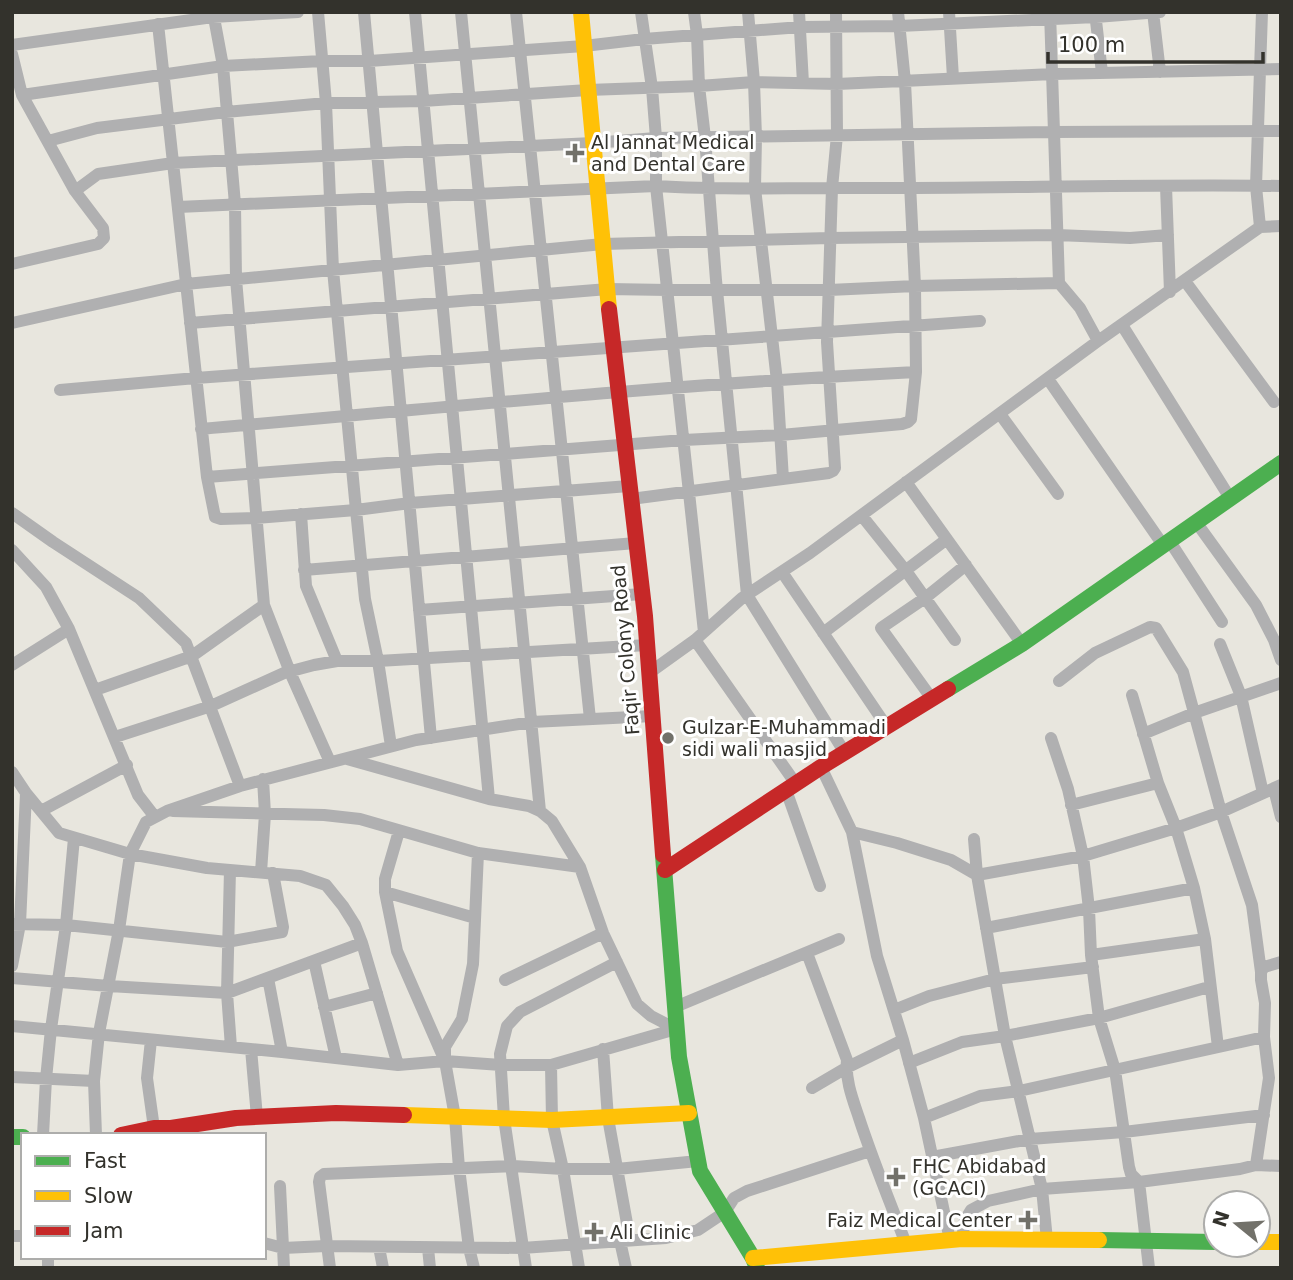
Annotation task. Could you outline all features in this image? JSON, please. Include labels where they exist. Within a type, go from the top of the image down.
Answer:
[{"type":"main road","name":"Faqir Colony Road","points":[[581,12],[613,347],[647,645],[678,1057],[700,1171],[755,1263]]},
{"type":"main road","points":[[665,870],[821,767],[1022,644],[1281,463]]},
{"type":"main road","points":[[130,1133],[154,1128],[172,1132],[257,1117],[336,1113],[552,1120],[689,1113]]},
{"type":"main road","points":[[755,1263],[956,1240],[1202,1242]]},
{"type":"street","points":[[12,45],[153,21],[213,15],[298,12]]},
{"type":"street","points":[[318,12],[326,103],[333,270],[356,510],[365,599],[391,746]]},
{"type":"street","points":[[364,12],[431,738]]},
{"type":"street","points":[[415,12],[489,799]]},
{"type":"street","points":[[461,12],[540,811]]},
{"type":"street","points":[[516,12],[590,719]]},
{"type":"street","points":[[641,12],[652,88],[656,186],[689,491],[699,636],[791,787],[820,886]]},
{"type":"street","points":[[694,12],[712,240],[747,595],[845,753]]},
{"type":"street","points":[[748,12],[754,82],[755,188],[777,381],[783,479]]},
{"type":"street","points":[[799,12],[803,83]]},
{"type":"street","points":[[153,21],[164,74],[207,477],[215,517],[221,519],[566,491],[689,491],[833,471],[835,468],[828,333],[832,188],[837,135],[836,12]]},
{"type":"street","points":[[207,477],[780,435],[908,422],[911,419],[916,372],[916,325],[908,134],[898,12]]},
{"type":"street","points":[[22,95],[223,66],[369,61],[801,27],[899,26],[949,18],[1160,12]]},
{"type":"street","points":[[1260,227],[1256,186],[1262,12]]},
{"type":"street","points":[[1153,13],[1160,72]]},
{"type":"street","points":[[213,15],[223,66],[235,204],[236,279],[264,605],[330,762]]},
{"type":"street","points":[[1096,15],[1102,74]]},
{"type":"street","points":[[1050,16],[1059,283],[1080,308],[1098,341]]},
{"type":"street","points":[[949,18],[953,78]]},
{"type":"street","points":[[12,54],[22,95],[75,191],[103,228],[104,238],[97,244],[12,264]]},
{"type":"street","points":[[48,141],[97,128],[226,111],[326,103],[423,101],[754,82],[837,84],[1053,74],[1281,69]]},
{"type":"street","points":[[75,191],[98,174],[173,163],[593,144],[656,138],[1281,131]]},
{"type":"street","points":[[178,207],[656,186],[708,189],[1281,186]]},
{"type":"street","points":[[1166,186],[1170,292]]},
{"type":"street","points":[[649,673],[699,636],[747,595],[862,516],[1098,341],[1260,227],[1281,226]]},
{"type":"street","points":[[12,323],[186,284],[603,244],[1057,235],[1130,238],[1168,235]]},
{"type":"street","points":[[1185,281],[1274,401]]},
{"type":"street","points":[[190,323],[608,289],[829,290],[1059,283]]},
{"type":"street","points":[[60,390],[244,374],[980,321]]},
{"type":"street","points":[[1122,325],[1230,498]]},
{"type":"street","points":[[201,429],[618,392],[916,372]]},
{"type":"street","points":[[1048,379],[1222,622]]},
{"type":"street","points":[[1000,414],[1058,494]]},
{"type":"street","points":[[906,482],[1022,644]]},
{"type":"street","points":[[12,513],[139,598],[187,643],[240,786]]},
{"type":"street","points":[[301,514],[306,586],[337,662]]},
{"type":"street","points":[[862,516],[906,570],[955,640]]},
{"type":"street","points":[[1196,522],[1256,605],[1281,660]]},
{"type":"street","points":[[823,633],[947,539]]},
{"type":"street","points":[[304,570],[636,543]]},
{"type":"street","points":[[12,551],[46,587],[69,629],[138,794],[161,814],[324,815],[360,819],[478,853],[580,867]]},
{"type":"street","points":[[932,699],[881,628],[925,598],[965,565]]},
{"type":"street","points":[[782,572],[887,727]]},
{"type":"street","points":[[419,610],[642,594]]},
{"type":"street","points":[[95,690],[192,656],[264,605]]},
{"type":"street","points":[[1059,681],[1095,653],[1150,627],[1156,628],[1183,672],[1222,812],[1252,905],[1265,1003],[1264,1037],[1269,1079],[1256,1165]]},
{"type":"street","points":[[12,665],[69,629]]},
{"type":"street","points":[[115,737],[211,706],[290,672],[314,665],[647,645]]},
{"type":"street","points":[[1220,645],[1241,696],[1281,817]]},
{"type":"street","points":[[1143,734],[1281,683]]},
{"type":"street","points":[[1132,695],[1158,783],[1176,828],[1194,888],[1205,939],[1218,1047]]},
{"type":"street","points":[[96,1133],[94,1081],[99,1033],[119,930],[130,854],[146,822],[161,814],[263,779],[416,740],[532,722],[653,716]]},
{"type":"street","points":[[1051,738],[1083,856],[1099,1018],[1115,1070],[1129,1167],[1131,1174],[1139,1182],[1149,1268]]},
{"type":"street","points":[[344,758],[540,811],[552,821],[580,867],[604,933],[637,1004],[651,1016],[676,1029]]},
{"type":"street","points":[[41,811],[127,765]]},
{"type":"street","points":[[821,767],[852,832],[877,956],[903,1040],[956,1240]]},
{"type":"street","points":[[12,772],[59,833],[130,854],[207,868],[300,876],[326,885],[355,925],[398,1065]]},
{"type":"street","points":[[16,924],[66,925],[227,942],[282,932],[283,927],[267,873],[263,779]]},
{"type":"street","points":[[1071,805],[1158,783]]},
{"type":"street","points":[[852,832],[951,860],[977,875],[1083,856],[1222,812],[1273,789]]},
{"type":"street","points":[[12,966],[26,793]]},
{"type":"street","points":[[399,831],[385,878],[384,892],[397,951],[445,1061]]},
{"type":"street","points":[[43,1133],[51,1029],[66,925],[74,838]]},
{"type":"street","points":[[974,839],[977,875],[1005,1036],[1042,1189],[1047,1240]]},
{"type":"street","points":[[474,1268],[469,1248],[456,1117],[445,1061],[445,1047],[462,1019],[468,998],[473,964],[478,853]]},
{"type":"street","points":[[230,870],[227,993],[231,1047]]},
{"type":"street","points":[[986,928],[1194,888]]},
{"type":"street","points":[[384,892],[475,918]]},
{"type":"street","points":[[505,980],[604,933]]},
{"type":"street","points":[[675,1007],[839,939]]},
{"type":"street","points":[[894,1010],[929,996],[995,979],[1205,939]]},
{"type":"street","points":[[12,978],[227,993],[362,943]]},
{"type":"street","points":[[807,953],[847,1060],[850,1091],[870,1151],[906,1244]]},
{"type":"street","points":[[314,961],[336,1058]]},
{"type":"street","points":[[526,1268],[505,1118],[500,1054],[507,1027],[520,1012],[617,962]]},
{"type":"street","points":[[1261,972],[1264,967],[1281,962]]},
{"type":"street","points":[[268,978],[282,1052]]},
{"type":"street","points":[[909,1063],[962,1042],[1099,1018],[1209,987]]},
{"type":"street","points":[[324,1007],[377,993]]},
{"type":"street","points":[[12,1026],[398,1065],[445,1061],[551,1065],[676,1029]]},
{"type":"street","points":[[924,1118],[980,1096],[1019,1091],[1264,1037]]},
{"type":"street","points":[[151,1040],[147,1078],[154,1128]]},
{"type":"street","points":[[812,1088],[903,1040]]},
{"type":"street","points":[[251,1049],[257,1117]]},
{"type":"street","points":[[603,1049],[608,1118],[617,1169],[626,1268]]},
{"type":"street","points":[[551,1065],[552,1120],[579,1268]]},
{"type":"street","points":[[12,1077],[94,1081]]},
{"type":"street","points":[[932,1157],[1030,1139],[1124,1132],[1264,1115]]},
{"type":"street","points":[[266,1244],[283,1248],[522,1248],[666,1238],[698,1230],[725,1212],[734,1198],[747,1191],[870,1151]]},
{"type":"street","points":[[330,1268],[319,1182],[324,1174],[513,1166],[617,1169],[698,1161]]},
{"type":"street","points":[[956,1240],[971,1210],[988,1201],[1042,1189],[1139,1182],[1256,1165],[1281,1166]]},
{"type":"street","points":[[279,1186],[284,1268]]},
{"type":"street","points":[[379,1247],[383,1268]]},
{"type":"street","points":[[428,1248],[430,1268]]},
{"type":"traffic: fast","points":[[948,689],[1022,644],[1281,463]]},
{"type":"traffic: fast","points":[[663,855],[679,1057],[700,1171],[757,1268]]},
{"type":"traffic: fast","points":[[12,1137],[21,1137]]},
{"type":"traffic: fast","points":[[1099,1240],[1202,1242]]},
{"type":"traffic: slow","points":[[581,12],[609,309]]},
{"type":"traffic: slow","points":[[404,1115],[552,1120],[689,1113]]},
{"type":"traffic: slow","points":[[753,1258],[962,1239],[1099,1240]]},
{"type":"traffic: slow","points":[[1272,1242],[1281,1242]]},
{"type":"traffic: jam","points":[[609,309],[645,616],[663,855]]},
{"type":"traffic: jam","points":[[665,870],[821,767],[948,689]]},
{"type":"traffic: jam","points":[[130,1133],[236,1118],[336,1113],[404,1115]]},
{"type":"place","name":"Al Jannat Medical and Dental Care","points":[[575,153]]},
{"type":"place","name":"Gulzar-E-Muhammadi sidi wali masjid","points":[[668,738]]},
{"type":"place","name":"FHC Abidabad (GCACI)","points":[[896,1177]]},
{"type":"place","name":"Faiz Medical Center","points":[[1028,1220]]},
{"type":"place","name":"Ali Clinic","points":[[594,1232]]}]
